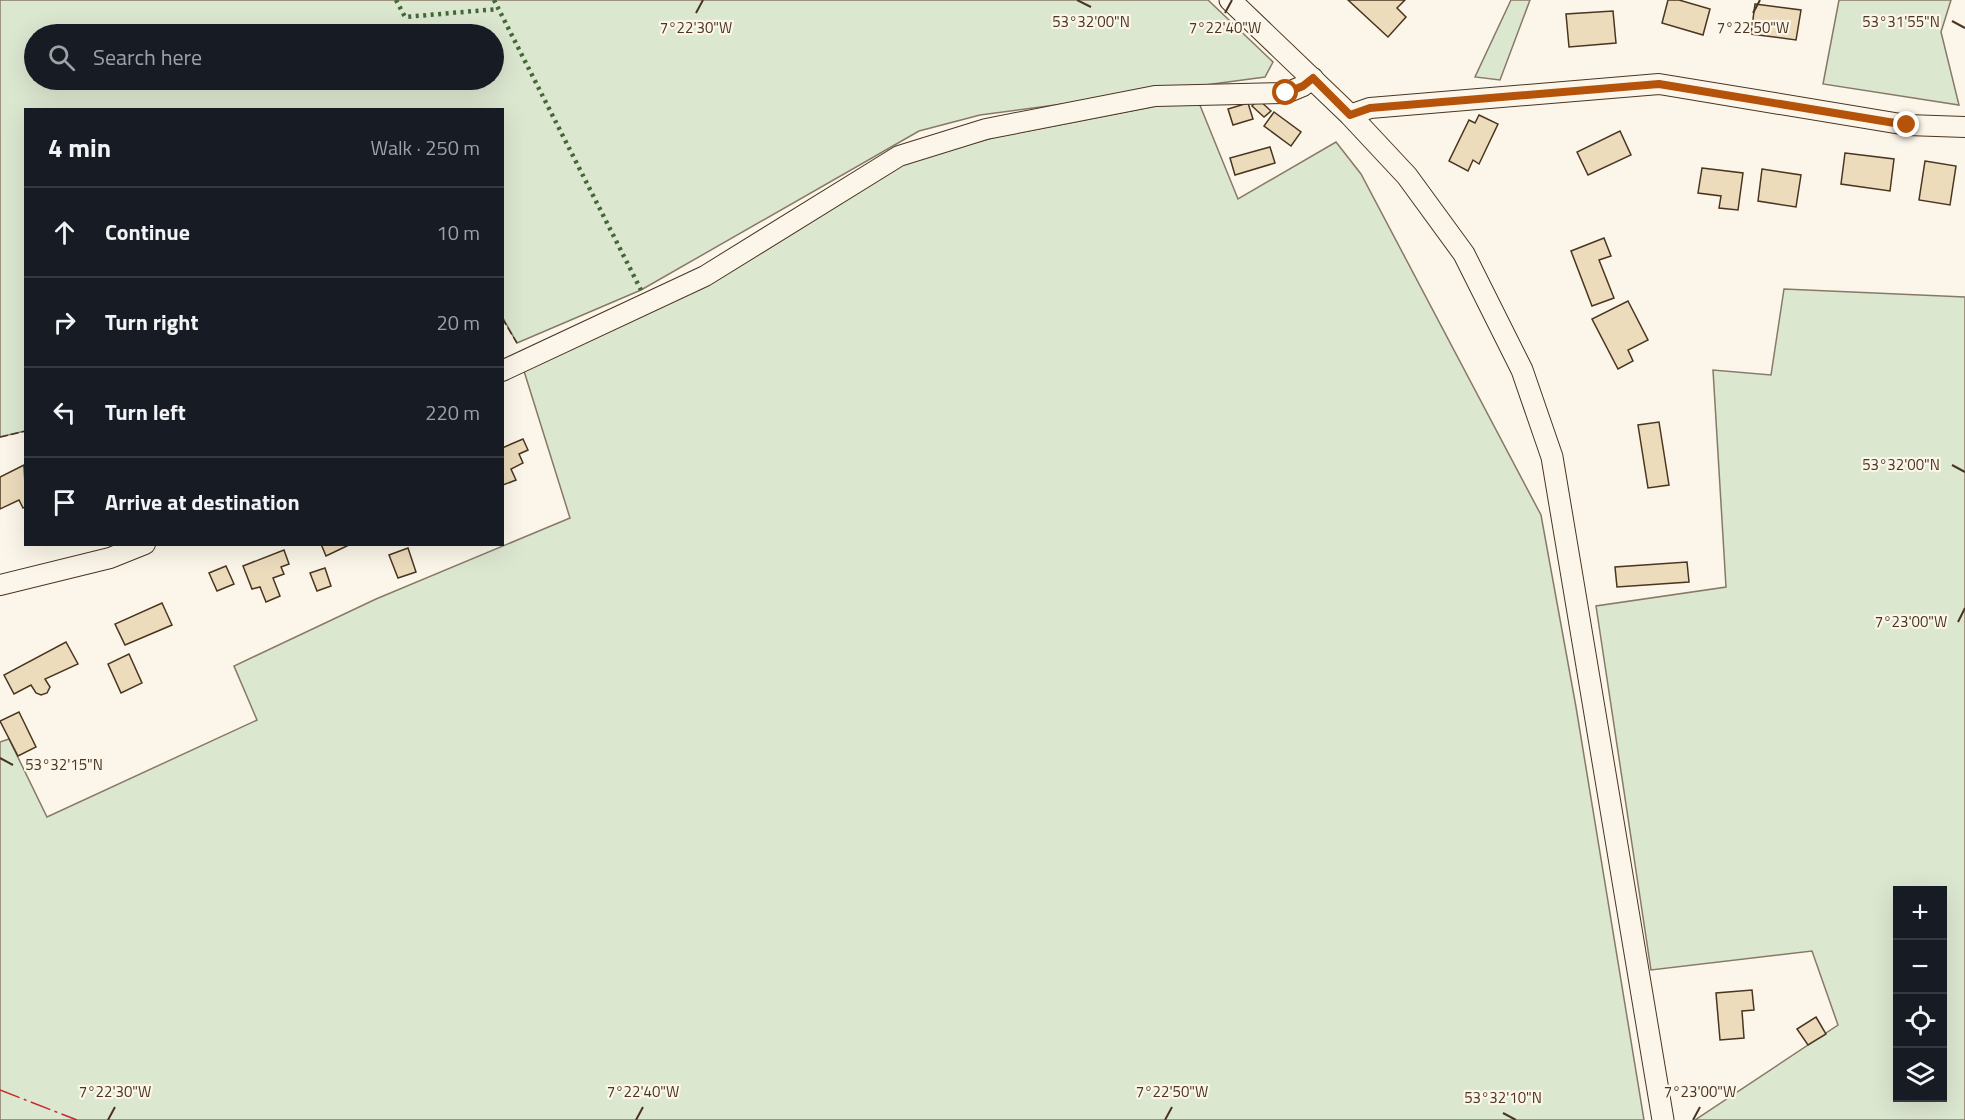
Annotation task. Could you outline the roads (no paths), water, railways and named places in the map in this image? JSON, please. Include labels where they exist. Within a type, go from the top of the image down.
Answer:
[{"type":"main road","points":[[1230,0],[1313,78],[1407,177],[1464,255],[1522,370],[1552,457],[1663,1120]]},
{"type":"street","points":[[504,370],[705,276],[899,156],[986,129],[1155,96],[1286,93],[1303,86],[1313,78]]},
{"type":"street","points":[[1350,115],[1370,108],[1659,84],[1907,125],[1965,127]]},
{"type":"street","points":[[0,585],[110,558],[140,546]]}]
